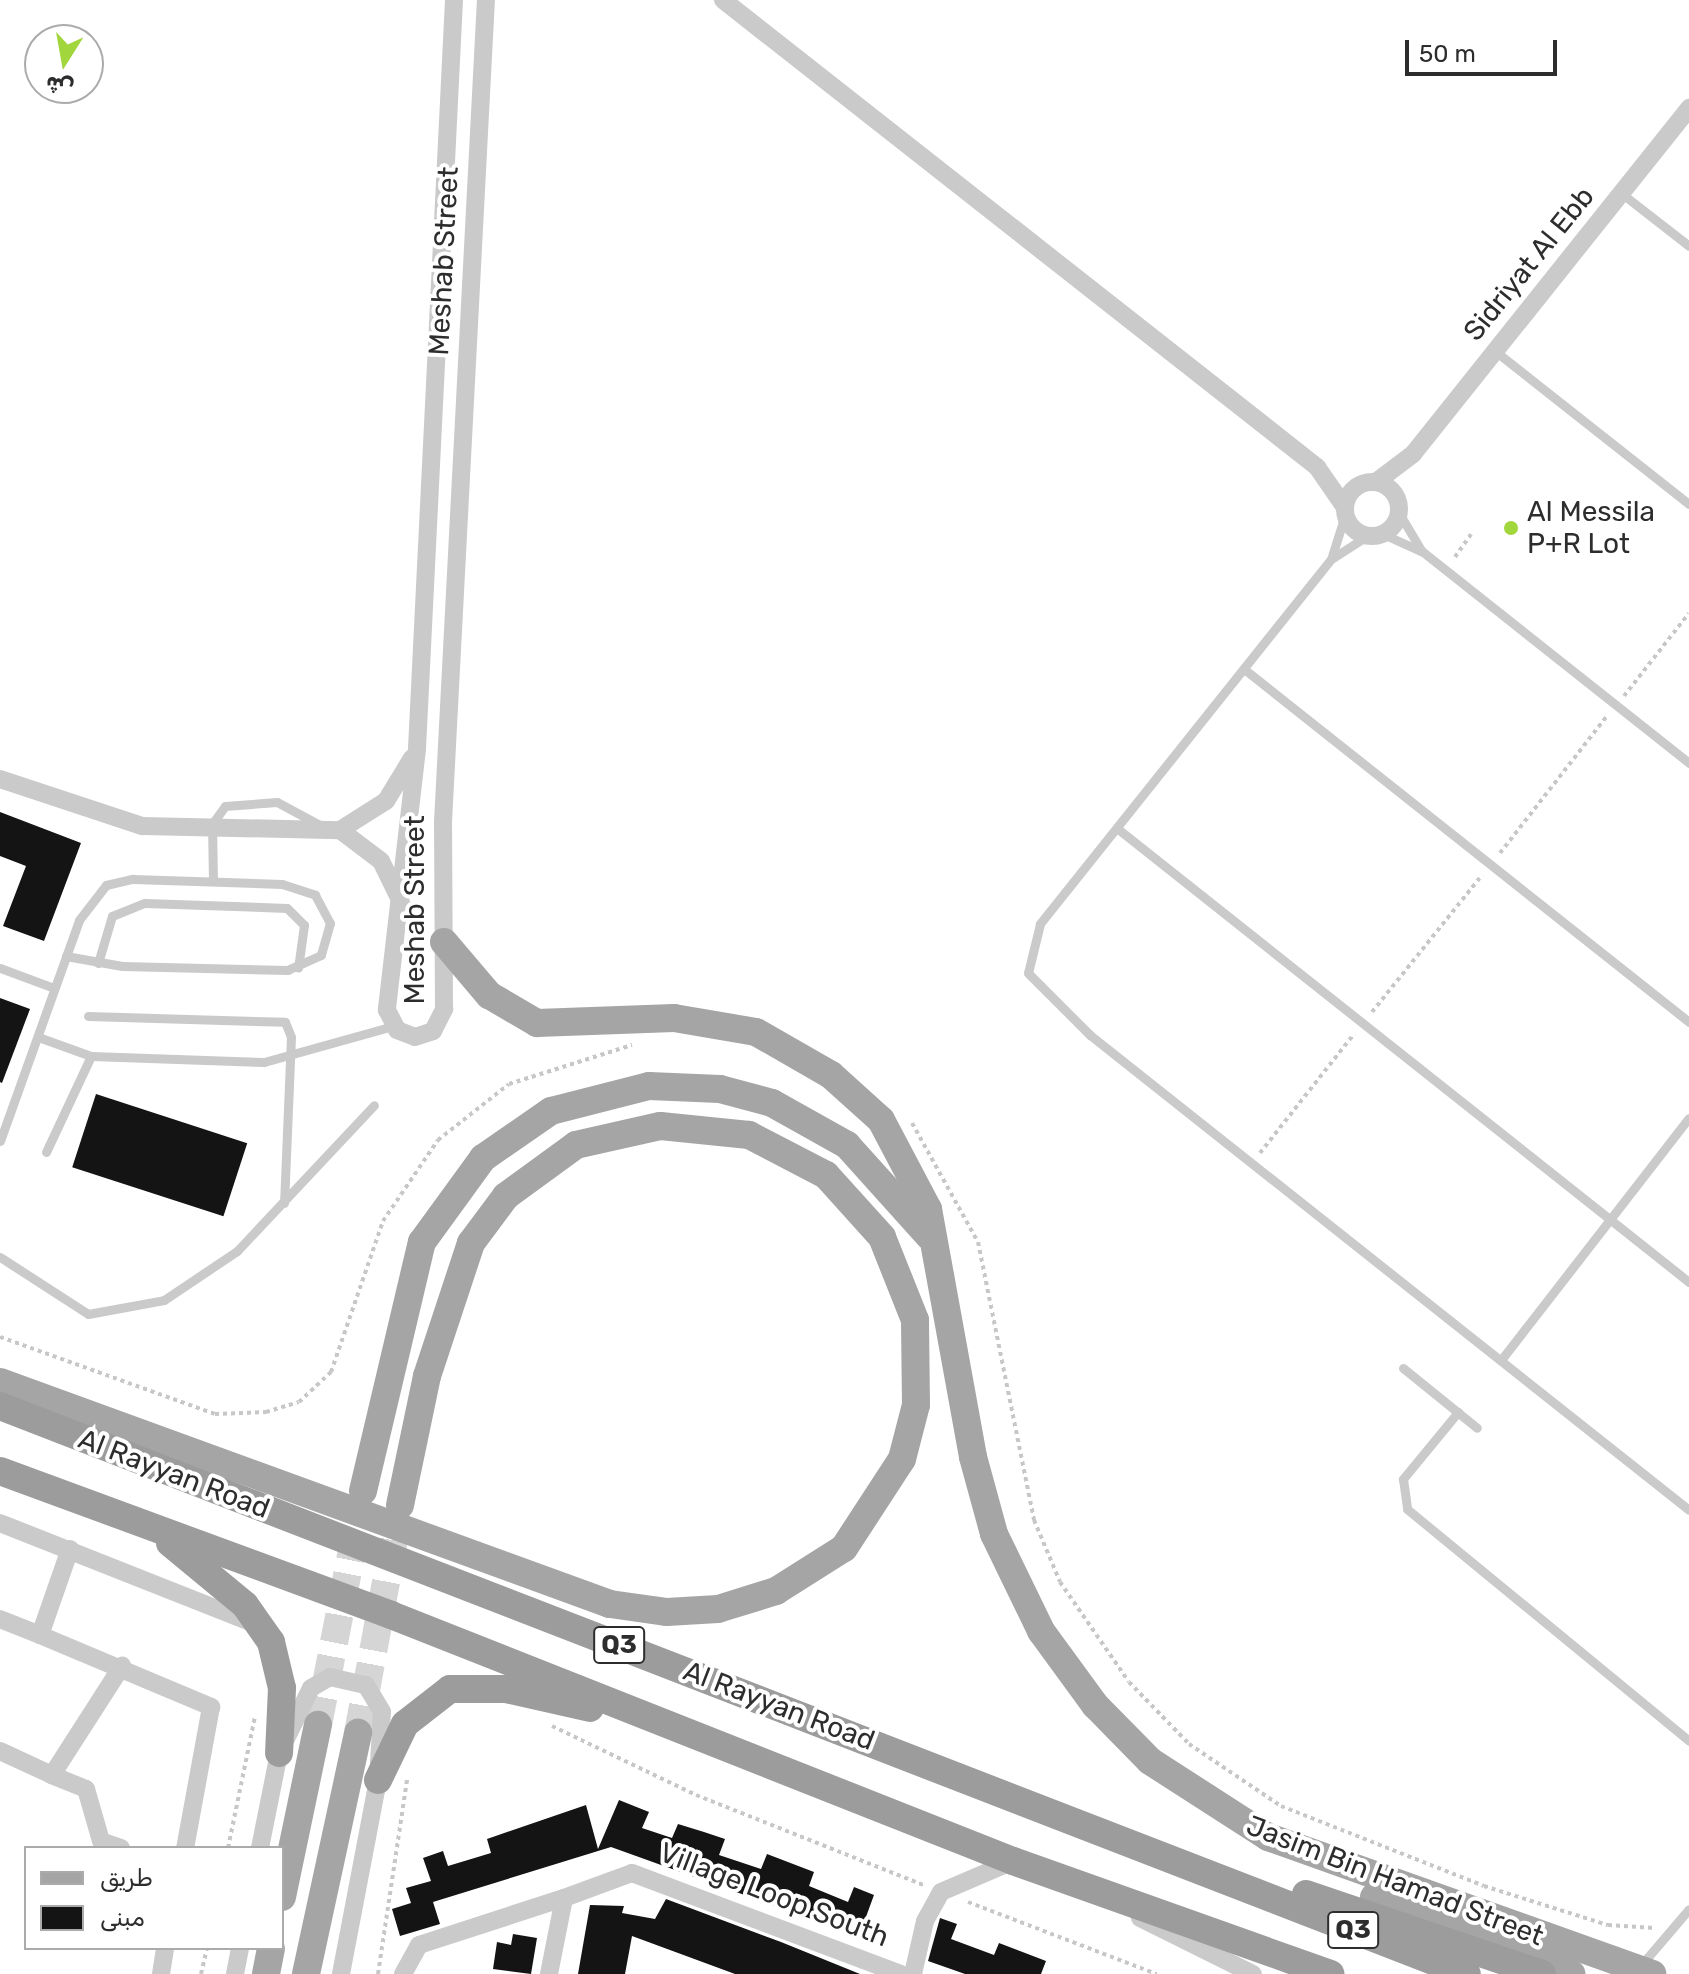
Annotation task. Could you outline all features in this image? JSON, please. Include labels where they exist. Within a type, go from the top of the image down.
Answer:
[{"type":"highway","name":"Al Rayyan Road","points":[[0,1406],[1467,1974]]},
{"type":"highway","name":"Al Rayyan Road","points":[[0,1471],[678,1729],[1013,1861],[1330,1974]]},
{"type":"highway","points":[[148,1525],[226,1586],[263,1627],[280,1672],[279,1753]]},
{"type":"highway","points":[[378,1780],[418,1708],[466,1686],[678,1729]]},
{"type":"highway","points":[[1238,1886],[1330,1900],[1542,1974]]},
{"type":"main road","name":"Jasim Bin Hamad Street","points":[[444,942],[489,995],[537,1023],[704,1020],[789,1047],[847,1088],[890,1131],[922,1192],[935,1243],[981,1493],[1041,1631],[1130,1743],[1231,1818],[1365,1875],[1644,1971]]},
{"type":"main road","points":[[363,1491],[422,1242],[483,1158],[551,1111],[649,1086],[720,1089],[772,1103],[847,1145],[935,1243]]},
{"type":"main road","points":[[0,1382],[610,1604],[667,1612],[718,1609],[776,1591],[844,1548],[902,1459],[916,1405],[915,1320],[882,1237],[826,1175],[749,1135],[660,1126],[576,1145],[506,1196],[471,1243],[427,1376],[400,1505]]},
{"type":"main road","points":[[1041,1631],[1047,1660],[1107,1741],[1200,1821],[1256,1851],[1571,1974]]},
{"type":"main road","points":[[284,1887],[318,1725]]},
{"type":"main road","points":[[306,1974],[358,1733]]},
{"type":"main road","points":[[266,1974],[271,1950]]},
{"type":"street","name":"Meshab Street","points":[[454,0],[417,749],[403,907],[388,1002],[393,1026],[422,1036],[441,1021],[446,737],[490,2]]},
{"type":"street","points":[[723,0],[1317,467],[1344,511],[1375,535]]},
{"type":"street","name":"Sidriyat Al Ebb","points":[[1344,511],[1368,483],[1413,454],[1689,108]]},
{"type":"street","name":"Sidriyat Al Ebb","points":[[1375,535],[1398,506],[1413,454]]},
{"type":"street","points":[[1317,467],[1368,483],[1398,506]]},
{"type":"street","points":[[0,779],[116,821],[212,831],[335,830],[386,801],[417,749]]},
{"type":"street","points":[[335,830],[381,861],[403,907]]},
{"type":"street","points":[[0,1523],[263,1627]]},
{"type":"street","points":[[40,1635],[70,1549]]},
{"type":"street","points":[[0,1619],[122,1666],[211,1707],[185,1846]]},
{"type":"street","points":[[52,1775],[122,1666]]},
{"type":"street","points":[[260,1846],[279,1753],[311,1688],[330,1677],[354,1679],[373,1692],[382,1712],[378,1780],[341,1974]]},
{"type":"street","points":[[0,1751],[86,1789],[101,1841],[115,1846]]},
{"type":"street","points":[[913,1974],[925,1921],[941,1892],[1013,1861]]},
{"type":"street","name":"Village Loop South","points":[[403,1974],[419,1945],[642,1873],[901,1974]]},
{"type":"street","name":"Al Rayyan Road","points":[[1048,1873],[1253,1974]]},
{"type":"street","points":[[549,1974],[564,1898]]},
{"type":"street","points":[[161,1974],[165,1950]]},
{"type":"street","points":[[235,1974],[240,1950]]},
{"type":"lane","points":[[1621,193],[1689,246]]},
{"type":"lane","points":[[1495,351],[1689,504]]},
{"type":"lane","points":[[1398,506],[1423,552]]},
{"type":"lane","points":[[1331,559],[1344,511]]},
{"type":"lane","points":[[1689,763],[1423,552],[1375,535],[1331,559],[1032,935],[1028,973],[1090,1035],[1689,1510]]},
{"type":"lane","points":[[1244,669],[1689,1022]]},
{"type":"lane","points":[[213,881],[212,831],[225,806],[259,800],[307,812],[335,830]]},
{"type":"lane","points":[[1118,829],[1689,1282]]},
{"type":"lane","points":[[0,1141],[41,1038],[54,988],[66,956],[86,904],[106,885],[213,881],[282,884],[315,895],[326,907],[329,939],[321,955],[298,968],[98,963],[66,956]]},
{"type":"lane","points":[[98,963],[119,910],[175,904],[287,908],[304,925],[298,968]]},
{"type":"lane","points":[[0,968],[54,988]]},
{"type":"lane","points":[[88,1016],[274,1017],[290,1031],[284,1203]]},
{"type":"lane","points":[[41,1038],[91,1056],[264,1062],[393,1026]]},
{"type":"lane","points":[[46,1152],[91,1056]]},
{"type":"lane","points":[[0,1257],[72,1306],[111,1314],[203,1280],[284,1203],[374,1105]]},
{"type":"lane","points":[[1501,1360],[1689,1118]]},
{"type":"lane","points":[[1403,1368],[1477,1428]]},
{"type":"lane","points":[[1458,1412],[1403,1479],[1407,1509],[1689,1741]]},
{"type":"lane","points":[[1644,1971],[1689,1909]]},
{"type":"path","points":[[1463,564],[1453,556],[1471,534]]},
{"type":"path","points":[[1252,1163],[1689,613]]},
{"type":"path","points":[[1617,686],[1635,700]]},
{"type":"path","points":[[0,1337],[215,1414],[299,1402],[331,1372],[383,1221],[438,1140],[486,1098],[536,1071],[650,1041]]},
{"type":"path","points":[[906,1115],[935,1154],[978,1242],[1034,1520],[1060,1582],[1129,1682],[1189,1744],[1281,1806],[1484,1886],[1670,1937]]},
{"type":"path","points":[[228,1846],[257,1710]]},
{"type":"path","points":[[540,1723],[941,1892],[1157,1974]]},
{"type":"path","points":[[378,1974],[409,1769]]},
{"type":"path","points":[[201,1974],[207,1950]]},
{"type":"building","points":[[0,812],[81,843],[44,941],[3,926],[26,866],[0,856]]},
{"type":"building","points":[[0,998],[30,1009],[2,1083],[0,1082]]},
{"type":"building","points":[[96,1094],[247,1143],[223,1216],[72,1167]]},
{"type":"building","points":[[619,1800],[649,1812],[642,1828],[672,1838],[678,1824],[725,1839],[719,1855],[761,1869],[767,1854],[814,1872],[809,1886],[848,1902],[854,1887],[874,1895],[859,1936],[611,1847],[433,1902],[440,1924],[400,1936],[392,1909],[411,1903],[406,1888],[431,1881],[423,1858],[443,1851],[448,1866],[491,1853],[487,1839],[586,1805],[598,1849]]},
{"type":"building","points":[[666,1899],[860,1974],[735,1974],[632,1936],[625,1974],[578,1974],[590,1905],[624,1906],[622,1913],[655,1919]]},
{"type":"building","points":[[940,1918],[957,1924],[951,1939],[994,1955],[999,1943],[1046,1961],[1041,1974],[965,1974],[928,1961]]},
{"type":"building","points":[[513,1934],[537,1938],[531,1974],[493,1969],[497,1942],[511,1945]]},
{"type":"tunnel","points":[[318,1725],[358,1519]]},
{"type":"tunnel","points":[[358,1733],[395,1533]]},
{"type":"place","name":"Al Messila P+R Lot","points":[[1511,528]]}]
